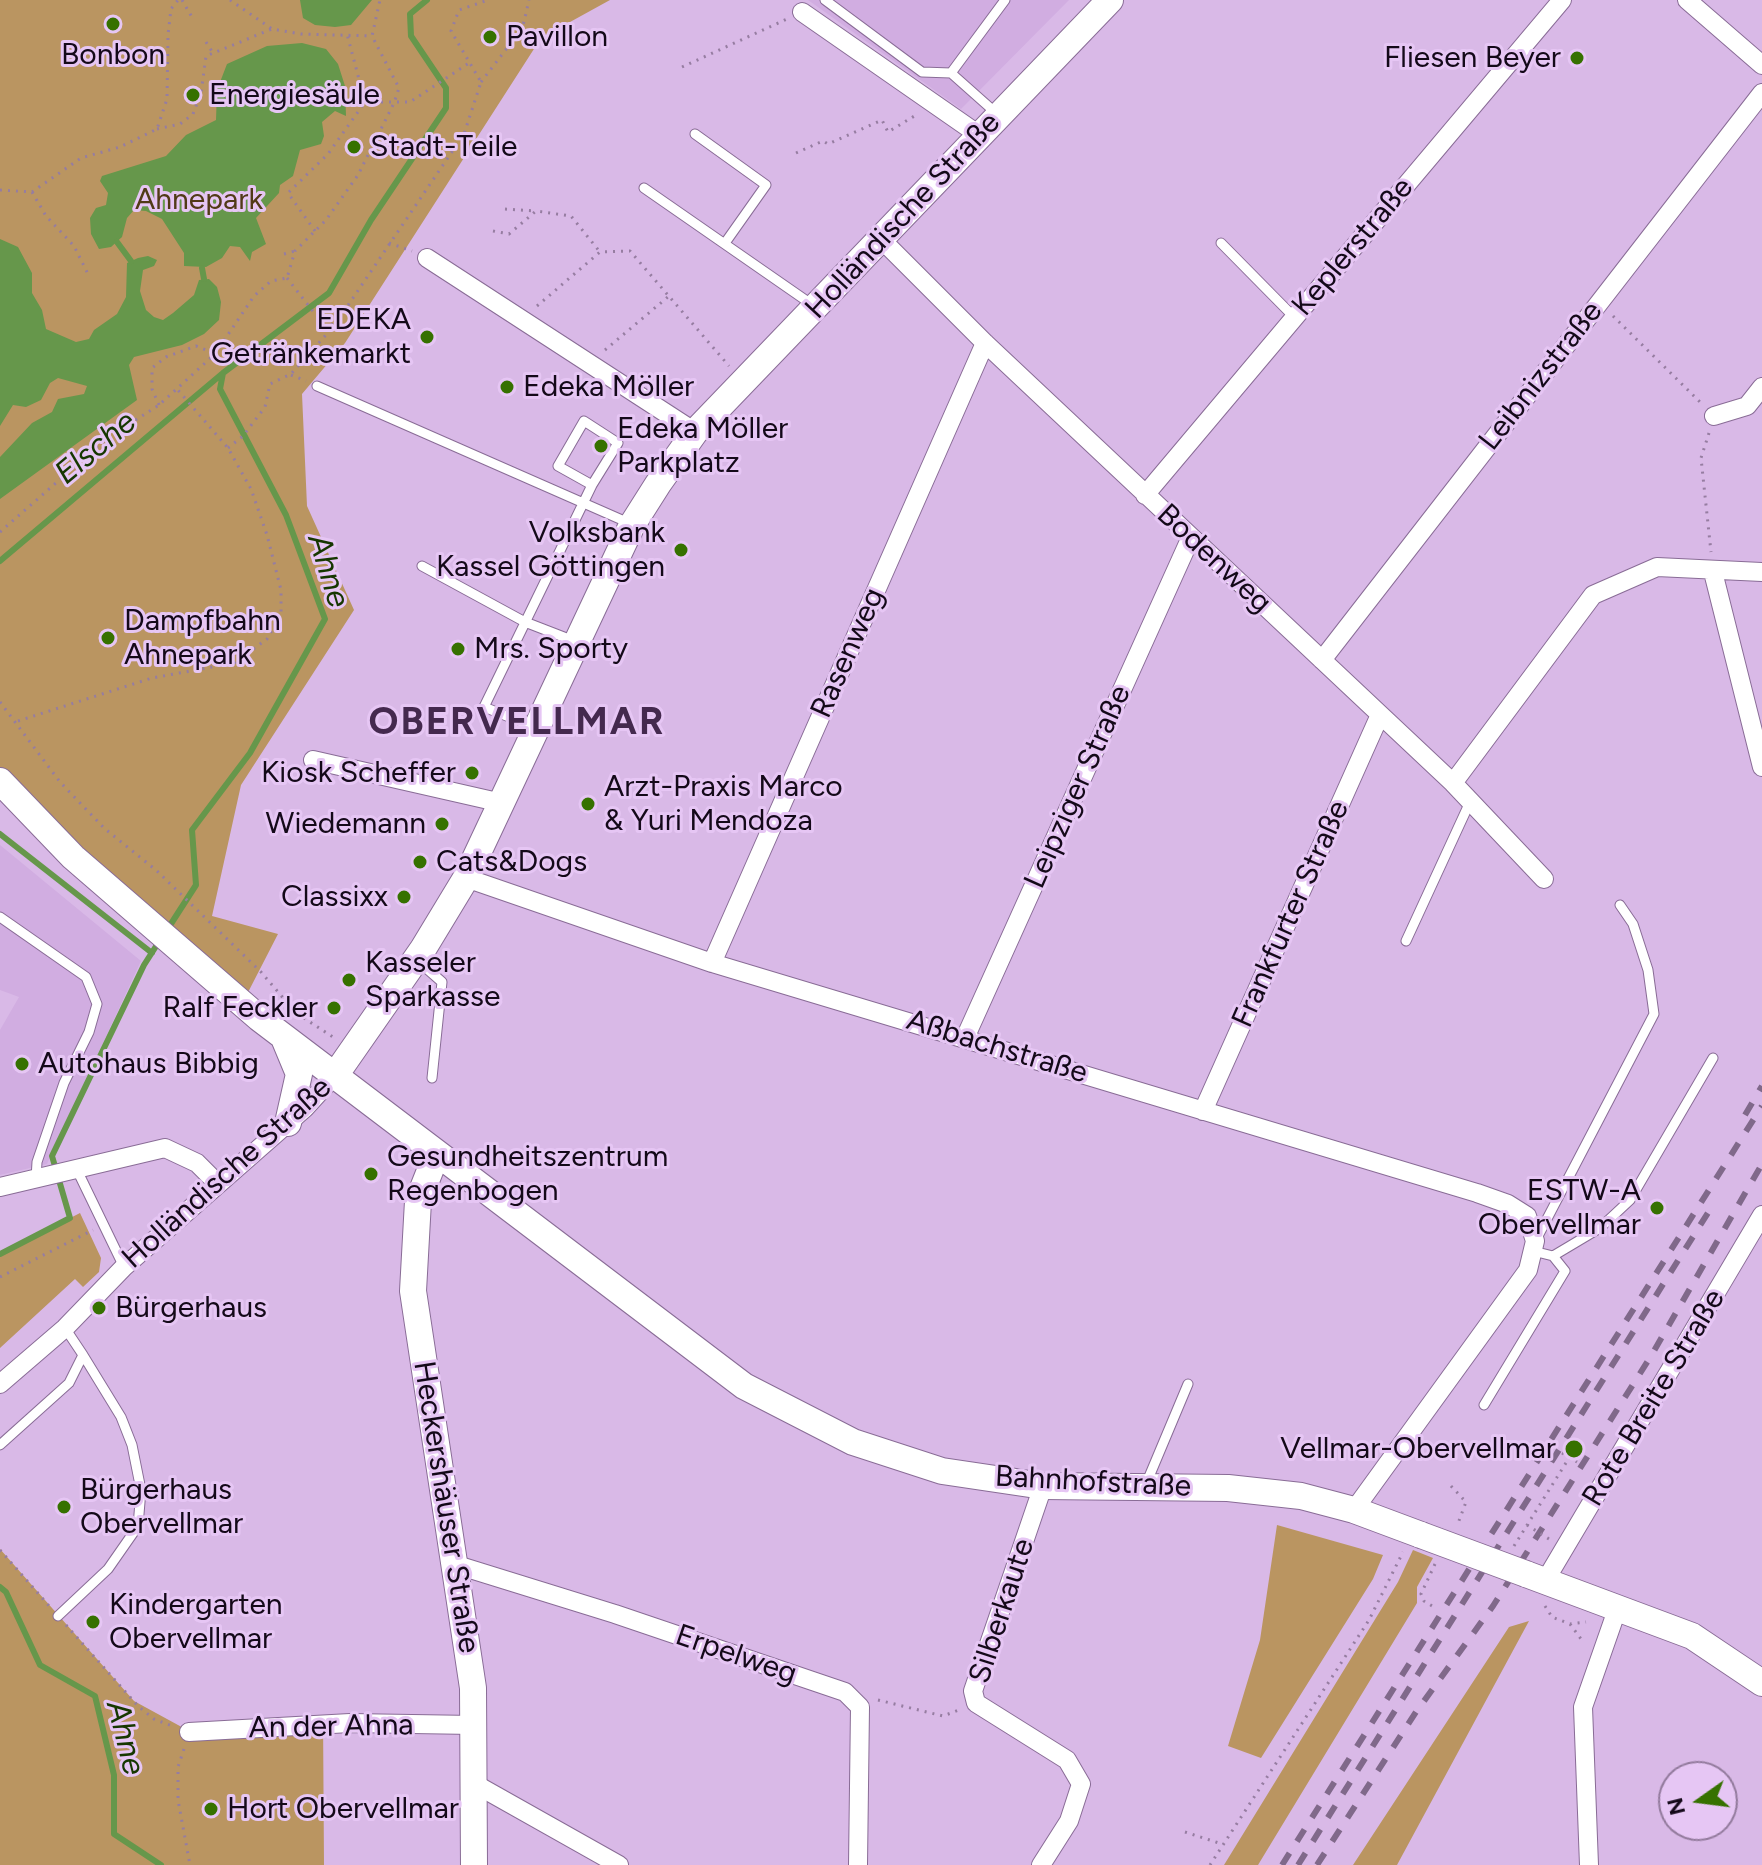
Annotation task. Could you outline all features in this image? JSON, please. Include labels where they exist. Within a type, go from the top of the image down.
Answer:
[{"type":"main road","name":"Holländische Straße","points":[[336,1074],[416,959],[466,878],[632,525],[695,432],[1110,0]]},
{"type":"main road","name":"Bahnhofstraße","points":[[0,781],[73,857],[284,1038],[336,1074],[744,1386],[853,1442],[942,1471],[1043,1486],[1228,1488],[1301,1496],[1354,1510],[1415,1538],[1538,1583],[1618,1607],[1692,1636],[1762,1683]]},
{"type":"main road","points":[[284,1038],[299,1074],[288,1123]]},
{"type":"main road","name":"Heckershäuser Straße","points":[[437,1153],[418,1201],[413,1291],[457,1565],[474,1725],[474,1865]]},
{"type":"street","name":"Keplerstraße","points":[[1145,495],[1562,0]]},
{"type":"street","points":[[1687,0],[1762,65]]},
{"type":"street","points":[[802,12],[979,135]]},
{"type":"street","name":"Leibnizstraße","points":[[1322,660],[1762,93]]},
{"type":"street","name":"Bodenweg","points":[[882,240],[985,343],[1379,717],[1453,783],[1544,879]]},
{"type":"street","points":[[420,255],[695,432]]},
{"type":"street","name":"Rasenweg","points":[[712,963],[985,343]]},
{"type":"street","points":[[1714,416],[1747,406],[1762,387]]},
{"type":"street","name":"Leipziger Straße","points":[[965,1038],[1191,537]]},
{"type":"street","points":[[1453,783],[1593,595],[1657,567],[1762,572]]},
{"type":"street","points":[[1713,572],[1762,767]]},
{"type":"street","name":"Frankfurter Straße","points":[[1203,1111],[1379,717]]},
{"type":"street","points":[[313,760],[502,803]]},
{"type":"street","name":"Aßbachstraße","points":[[466,878],[712,963],[1477,1193],[1508,1204],[1527,1216],[1534,1246]]},
{"type":"street","name":"Holländische Straße","points":[[0,1384],[65,1328],[124,1267],[288,1123],[336,1074]]},
{"type":"street","points":[[0,1187],[165,1148],[197,1163],[217,1183]]},
{"type":"street","name":"Rote Breite Straße","points":[[1538,1583],[1762,1215]]},
{"type":"street","points":[[1354,1510],[1528,1270],[1534,1246]]},
{"type":"street","name":"Silberkaute","points":[[1041,1865],[1069,1821],[1081,1784],[1067,1760],[976,1703],[973,1691],[1043,1486]]},
{"type":"street","name":"Erpelweg","points":[[457,1565],[804,1677],[845,1692],[860,1707]]},
{"type":"street","points":[[1589,1865],[1583,1707],[1618,1607]]},
{"type":"street","points":[[858,1865],[860,1707]]},
{"type":"street","name":"An der Ahna","points":[[189,1732],[350,1723],[474,1725]]},
{"type":"street","points":[[475,1784],[619,1865]]},
{"type":"lane","points":[[825,0],[922,72],[951,73],[998,115]]},
{"type":"lane","points":[[951,73],[1005,0]]},
{"type":"lane","points":[[695,134],[766,185],[725,243]]},
{"type":"lane","points":[[644,188],[816,308]]},
{"type":"lane","points":[[1221,243],[1294,317]]},
{"type":"lane","points":[[317,386],[632,525]]},
{"type":"lane","points":[[537,728],[484,707],[592,485],[618,443],[584,421],[558,466],[592,485]]},
{"type":"lane","points":[[422,566],[525,622],[577,643]]},
{"type":"lane","points":[[1406,941],[1470,802]]},
{"type":"lane","points":[[1484,1405],[1565,1271],[1553,1256],[1534,1246],[1654,1014],[1648,970],[1633,924],[1620,905]]},
{"type":"lane","points":[[0,917],[86,977],[94,989],[97,1004],[89,1032],[64,1083],[37,1162],[41,1178]]},
{"type":"lane","points":[[416,959],[442,982],[432,1078]]},
{"type":"lane","points":[[1553,1256],[1600,1228],[1630,1200],[1713,1058]]},
{"type":"lane","points":[[71,1171],[124,1267]]},
{"type":"lane","points":[[58,1616],[108,1569],[138,1526],[141,1490],[132,1445],[121,1417],[65,1328]]},
{"type":"lane","points":[[0,1445],[69,1383],[83,1355]]},
{"type":"lane","points":[[1145,1487],[1188,1384]]},
{"type":"path","points":[[157,129],[167,99],[171,9],[180,0],[193,19]]},
{"type":"path","points":[[230,0],[272,29],[301,34],[372,36]]},
{"type":"path","points":[[334,326],[315,314],[287,278],[295,251],[315,231],[358,175],[394,103],[399,88],[372,36],[380,0]]},
{"type":"path","points":[[481,82],[451,31],[459,10],[488,0]]},
{"type":"path","points":[[228,448],[243,436],[265,407],[270,384],[291,374],[334,326],[464,134],[481,82],[524,22],[529,0]]},
{"type":"path","points":[[682,67],[802,12]]},
{"type":"path","points":[[0,190],[32,192],[81,158],[120,147],[157,129],[180,124],[193,114],[201,93],[206,56],[272,29]]},
{"type":"path","points":[[347,34],[365,102]]},
{"type":"path","points":[[206,42],[213,53]]},
{"type":"path","points":[[365,102],[410,102],[469,63]]},
{"type":"path","points":[[796,153],[823,141],[828,144],[882,120],[888,132],[909,122],[929,100]]},
{"type":"path","points":[[315,231],[288,193],[328,154],[365,102]]},
{"type":"path","points":[[32,192],[46,216],[74,246],[88,274]]},
{"type":"path","points":[[505,209],[571,216],[600,252]]},
{"type":"path","points":[[493,231],[509,234],[536,211]]},
{"type":"path","points":[[388,242],[420,255]]},
{"type":"path","points":[[284,254],[295,251]]},
{"type":"path","points":[[522,319],[600,252],[630,251],[729,366]]},
{"type":"path","points":[[0,532],[106,439],[159,405],[215,354],[254,296],[271,281],[287,278]]},
{"type":"path","points":[[596,366],[609,343],[669,296]]},
{"type":"path","points":[[1597,303],[1714,416],[1701,458],[1713,572]]},
{"type":"path","points":[[159,405],[152,389],[152,368],[166,357],[196,346],[215,354]]},
{"type":"path","points":[[291,374],[299,378]]},
{"type":"path","points":[[18,721],[152,678],[234,663],[267,639],[281,614],[281,590],[251,489],[228,448],[177,389]]},
{"type":"path","points":[[0,702],[18,721],[60,782],[104,828],[157,871],[207,919],[261,972],[296,1013],[353,1051]]},
{"type":"path","points":[[0,1277],[103,1224]]},
{"type":"path","points":[[1562,1453],[1577,1462]]},
{"type":"path","points":[[1514,1546],[1569,1458]]},
{"type":"path","points":[[1451,1486],[1463,1495]]},
{"type":"path","points":[[1528,1524],[1549,1539]]},
{"type":"path","points":[[1210,1865],[1369,1620],[1415,1538]]},
{"type":"path","points":[[0,1550],[138,1706],[154,1719],[189,1732],[178,1767],[178,1800],[190,1865]]},
{"type":"path","points":[[1538,1583],[1552,1617],[1570,1624],[1588,1622]]},
{"type":"path","points":[[1424,1601],[1437,1609]]},
{"type":"path","points":[[860,1707],[879,1699],[943,1716],[976,1703]]},
{"type":"path","points":[[1185,1832],[1222,1844]]},
{"type":"shaded area","points":[[300,0],[372,0],[351,25],[335,27],[315,25],[303,18]]},
{"type":"shaded area","points":[[808,0],[1069,0],[961,109]]},
{"type":"shaded area","points":[[302,43],[326,49],[338,64],[345,86],[346,116],[335,111],[322,122],[324,136],[321,144],[300,150],[293,176],[280,185],[279,193],[256,218],[266,244],[252,252],[250,261],[240,247],[230,246],[222,258],[206,267],[184,266],[184,253],[162,219],[146,211],[134,210],[127,218],[122,237],[111,247],[99,249],[91,234],[90,218],[96,208],[106,205],[108,193],[100,181],[102,176],[166,156],[186,135],[216,120],[217,90],[227,64],[267,46]]},
{"type":"shaded area","points":[[0,239],[18,247],[32,273],[32,293],[42,310],[46,329],[76,342],[89,339],[94,330],[117,314],[126,297],[127,263],[138,258],[148,256],[157,260],[154,266],[143,270],[140,291],[146,310],[154,317],[163,320],[173,313],[194,295],[199,280],[209,279],[217,287],[221,302],[219,320],[204,334],[182,345],[134,357],[129,365],[137,400],[0,499],[0,457],[32,423],[52,412],[58,399],[84,394],[87,386],[58,378],[50,383],[41,400],[26,407],[13,405],[0,426]]},
{"type":"shaded area","points":[[0,845],[141,961],[47,1164],[0,1175],[0,1030],[19,997],[0,990]]},
{"type":"green space","name":"Ahnepark","points":[[0,0],[610,0],[541,38],[345,343],[302,394],[307,506],[354,610],[241,785],[212,916],[278,934],[242,1004],[0,781]]},
{"type":"green space","points":[[80,1213],[101,1258],[99,1272],[83,1287],[75,1279],[0,1348],[0,1254]]},
{"type":"green space","points":[[1277,1525],[1383,1555],[1373,1579],[1261,1758],[1228,1746],[1260,1640]]},
{"type":"green space","points":[[0,1549],[134,1701],[189,1731],[323,1715],[324,1865],[0,1865]]},
{"type":"green space","points":[[1413,1550],[1433,1558],[1417,1587],[1417,1603],[1258,1865],[1224,1865],[1398,1582]]},
{"type":"green space","points":[[1529,1621],[1397,1865],[1353,1865],[1509,1627]]},
{"type":"waterway","name":"Ahne","points":[[167,930],[196,885],[192,830],[250,753],[325,619],[286,515],[220,389],[223,373],[329,293],[371,220],[446,108],[446,88],[411,36],[410,14],[427,0]]},
{"type":"waterway","points":[[117,242],[131,261]]},
{"type":"waterway","points":[[202,268],[204,279]]},
{"type":"waterway","name":"Elsche","points":[[0,561],[223,373]]},
{"type":"waterway","name":"Elsche","points":[[0,834],[152,953]]},
{"type":"waterway","name":"Ahne","points":[[0,1254],[70,1218],[52,1156],[144,965],[160,940]]},
{"type":"waterway","name":"Ahne","points":[[0,1587],[6,1592],[40,1665],[95,1696],[114,1775],[114,1834],[161,1865]]},
{"type":"railway","points":[[1745,1115],[1762,1086]]},
{"type":"railway","points":[[1282,1865],[1762,1106]]},
{"type":"railway","points":[[1317,1865],[1416,1712],[1493,1606],[1651,1356],[1762,1164]]},
{"type":"railway","points":[[1298,1865],[1711,1208]]},
{"type":"place","name":"Bonbon","points":[[113,24]]},
{"type":"place","name":"Pavillon","points":[[490,37]]},
{"type":"place","name":"Fliesen Beyer","points":[[1577,58]]},
{"type":"place","name":"Energiesäule","points":[[193,95]]},
{"type":"place","name":"Stadt-Teile","points":[[354,147]]},
{"type":"place","name":"EDEKA Getränkemarkt","points":[[427,337]]},
{"type":"place","name":"Edeka Möller","points":[[507,387]]},
{"type":"place","name":"Edeka Möller Parkplatz","points":[[601,446]]},
{"type":"place","name":"Volksbank Kassel Göttingen","points":[[681,550]]},
{"type":"place","name":"Dampfbahn Ahnepark","points":[[108,638]]},
{"type":"place","name":"Mrs. Sporty","points":[[458,649]]},
{"type":"place","name":"Kiosk Scheffer","points":[[472,773]]},
{"type":"place","name":"Arzt-Praxis Marco & Yuri Mendoza","points":[[588,804]]},
{"type":"place","name":"Wiedemann","points":[[442,824]]},
{"type":"place","name":"Cats&Dogs","points":[[420,862]]},
{"type":"place","name":"Classixx","points":[[404,897]]},
{"type":"place","name":"Kasseler Sparkasse","points":[[349,980]]},
{"type":"place","name":"Ralf Feckler","points":[[334,1008]]},
{"type":"place","name":"Autohaus Bibbig","points":[[22,1064]]},
{"type":"place","name":"Gesundheitszentrum Regenbogen","points":[[371,1174]]},
{"type":"place","name":"ESTW-A Obervellmar","points":[[1657,1208]]},
{"type":"place","name":"Bürgerhaus","points":[[99,1308]]},
{"type":"place","name":"Vellmar-Obervellmar","points":[[1574,1449]]},
{"type":"place","name":"Bürgerhaus Obervellmar","points":[[64,1507]]},
{"type":"place","name":"Kindergarten Obervellmar","points":[[93,1622]]},
{"type":"place","name":"Hort Obervellmar","points":[[211,1809]]},
{"type":"district","name":"OBERVELLMAR","points":[[517,723]]}]
